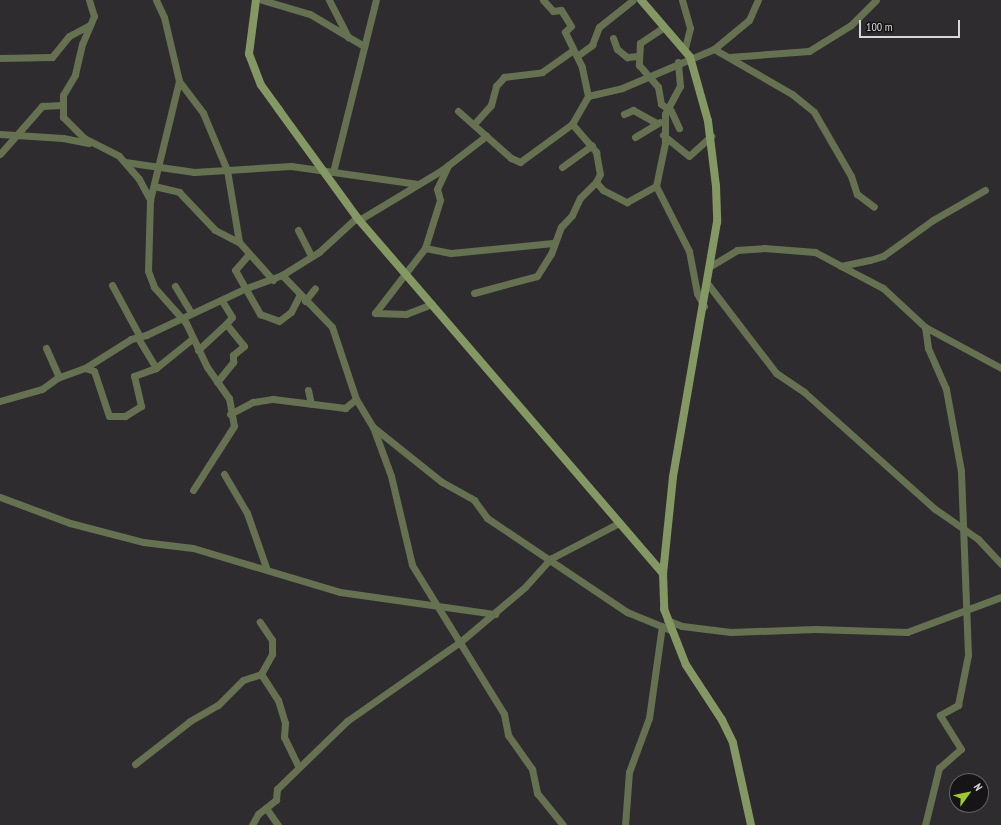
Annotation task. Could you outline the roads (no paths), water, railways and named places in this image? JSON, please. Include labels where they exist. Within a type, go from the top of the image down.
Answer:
[{"type":"street","points":[[90,0],[94,16],[62,105],[69,124],[84,138],[102,146],[125,162],[150,200]]},
{"type":"street","points":[[156,0],[164,17],[179,81],[203,113],[227,170],[239,242]]},
{"type":"street","points":[[256,0],[249,32],[248,54],[253,69],[323,171],[358,218],[663,573]]},
{"type":"street","points":[[262,0],[310,14],[364,46]]},
{"type":"street","points":[[329,0],[348,37]]},
{"type":"street","points":[[333,172],[376,0]]},
{"type":"street","points":[[458,111],[486,136],[520,162],[572,124],[588,96],[575,53],[565,32],[571,26],[561,10],[553,11],[543,0]]},
{"type":"street","points":[[474,124],[491,105],[496,86],[504,77],[542,72],[592,45],[599,27],[633,0]]},
{"type":"street","points":[[625,825],[629,772],[649,718],[665,623],[663,573],[673,477],[704,306],[717,222],[711,136],[690,57],[684,48],[641,0]]},
{"type":"street","points":[[682,0],[690,28],[684,48]]},
{"type":"street","points":[[588,96],[599,96],[690,57],[714,49],[749,20],[758,0]]},
{"type":"street","points":[[729,57],[809,51],[850,25],[876,0]]},
{"type":"street","points":[[0,58],[52,57],[69,36],[90,26]]},
{"type":"street","points":[[664,27],[653,36],[643,38],[638,56],[639,65],[658,87],[660,101],[677,120],[679,128]]},
{"type":"street","points":[[612,38],[617,49],[627,57],[638,56]]},
{"type":"street","points":[[714,49],[792,94],[814,112],[851,176],[856,194],[874,206]]},
{"type":"street","points":[[635,137],[660,122],[667,110],[680,86],[678,62]]},
{"type":"street","points":[[179,81],[156,169],[154,186],[150,200],[148,271],[154,287],[182,318],[198,350],[217,382],[229,398],[230,414],[234,426],[193,490]]},
{"type":"street","points":[[0,154],[15,135],[42,106],[62,105]]},
{"type":"street","points":[[624,114],[633,110],[660,122]]},
{"type":"street","points":[[660,122],[665,143],[656,186],[689,251],[697,293],[704,306]]},
{"type":"street","points":[[474,293],[537,276],[552,254],[553,243],[580,198],[596,182],[599,168],[592,145],[572,124]]},
{"type":"street","points":[[0,134],[63,138],[102,146]]},
{"type":"street","points":[[663,135],[689,156],[711,136]]},
{"type":"street","points":[[0,401],[42,389],[59,377],[85,368],[131,338],[139,337],[191,313],[222,301],[244,289],[273,280],[312,256],[358,218],[448,165],[486,136]]},
{"type":"street","points":[[562,167],[592,145]]},
{"type":"street","points":[[125,162],[156,169],[227,170],[291,166],[418,184]]},
{"type":"street","points":[[432,304],[406,314],[375,313],[404,272],[424,248],[440,200],[437,189],[448,165]]},
{"type":"street","points":[[596,182],[621,202],[656,186]]},
{"type":"street","points":[[154,186],[179,192],[215,230],[239,242],[273,280]]},
{"type":"street","points":[[841,266],[883,256],[933,220],[985,190]]},
{"type":"street","points":[[298,230],[312,256]]},
{"type":"street","points":[[424,248],[451,253],[553,243]]},
{"type":"street","points":[[709,267],[737,250],[764,248],[814,252],[883,288],[925,327],[1001,368]]},
{"type":"street","points":[[249,254],[235,269],[244,289],[260,314],[279,321],[292,312],[302,299],[315,288]]},
{"type":"street","points":[[282,275],[302,299],[332,327],[356,399],[373,427],[391,476],[412,564],[436,606],[462,641],[466,654],[504,714],[508,735],[532,769],[536,793],[563,825]]},
{"type":"street","points":[[707,283],[776,373],[804,392],[935,509],[964,528],[1001,564]]},
{"type":"street","points":[[112,285],[156,368]]},
{"type":"street","points":[[175,286],[191,313]]},
{"type":"street","points":[[198,350],[232,317],[222,301]]},
{"type":"street","points":[[217,382],[233,362],[234,355],[244,346],[226,324]]},
{"type":"street","points":[[925,327],[928,348],[946,389],[961,471],[964,528],[965,608],[968,655],[964,688],[958,705],[940,715],[961,749],[938,768],[925,825]]},
{"type":"street","points":[[85,368],[94,371],[103,407],[114,419],[141,406],[134,376],[156,368],[192,339]]},
{"type":"street","points":[[46,348],[59,377]]},
{"type":"street","points":[[308,390],[311,404]]},
{"type":"street","points":[[230,414],[260,401],[294,399],[311,404],[345,408],[356,399]]},
{"type":"street","points":[[373,427],[442,482],[474,500],[487,518],[627,612],[665,623],[731,632],[816,629],[906,632],[965,608],[1001,597]]},
{"type":"street","points":[[224,474],[247,513],[266,570]]},
{"type":"street","points":[[0,497],[84,527],[143,542],[193,548],[340,592],[495,614]]},
{"type":"street","points":[[252,825],[266,808],[276,800],[277,788],[346,721],[462,641],[495,614],[550,559],[619,523]]},
{"type":"street","points":[[135,764],[190,721],[218,705],[243,680],[261,674],[272,654],[272,640],[260,622]]},
{"type":"street","points":[[665,623],[671,630],[695,682],[722,720],[733,743],[751,825]]},
{"type":"street","points":[[261,674],[278,700],[285,723],[284,737],[298,766]]},
{"type":"street","points":[[266,808],[278,825]]}]
